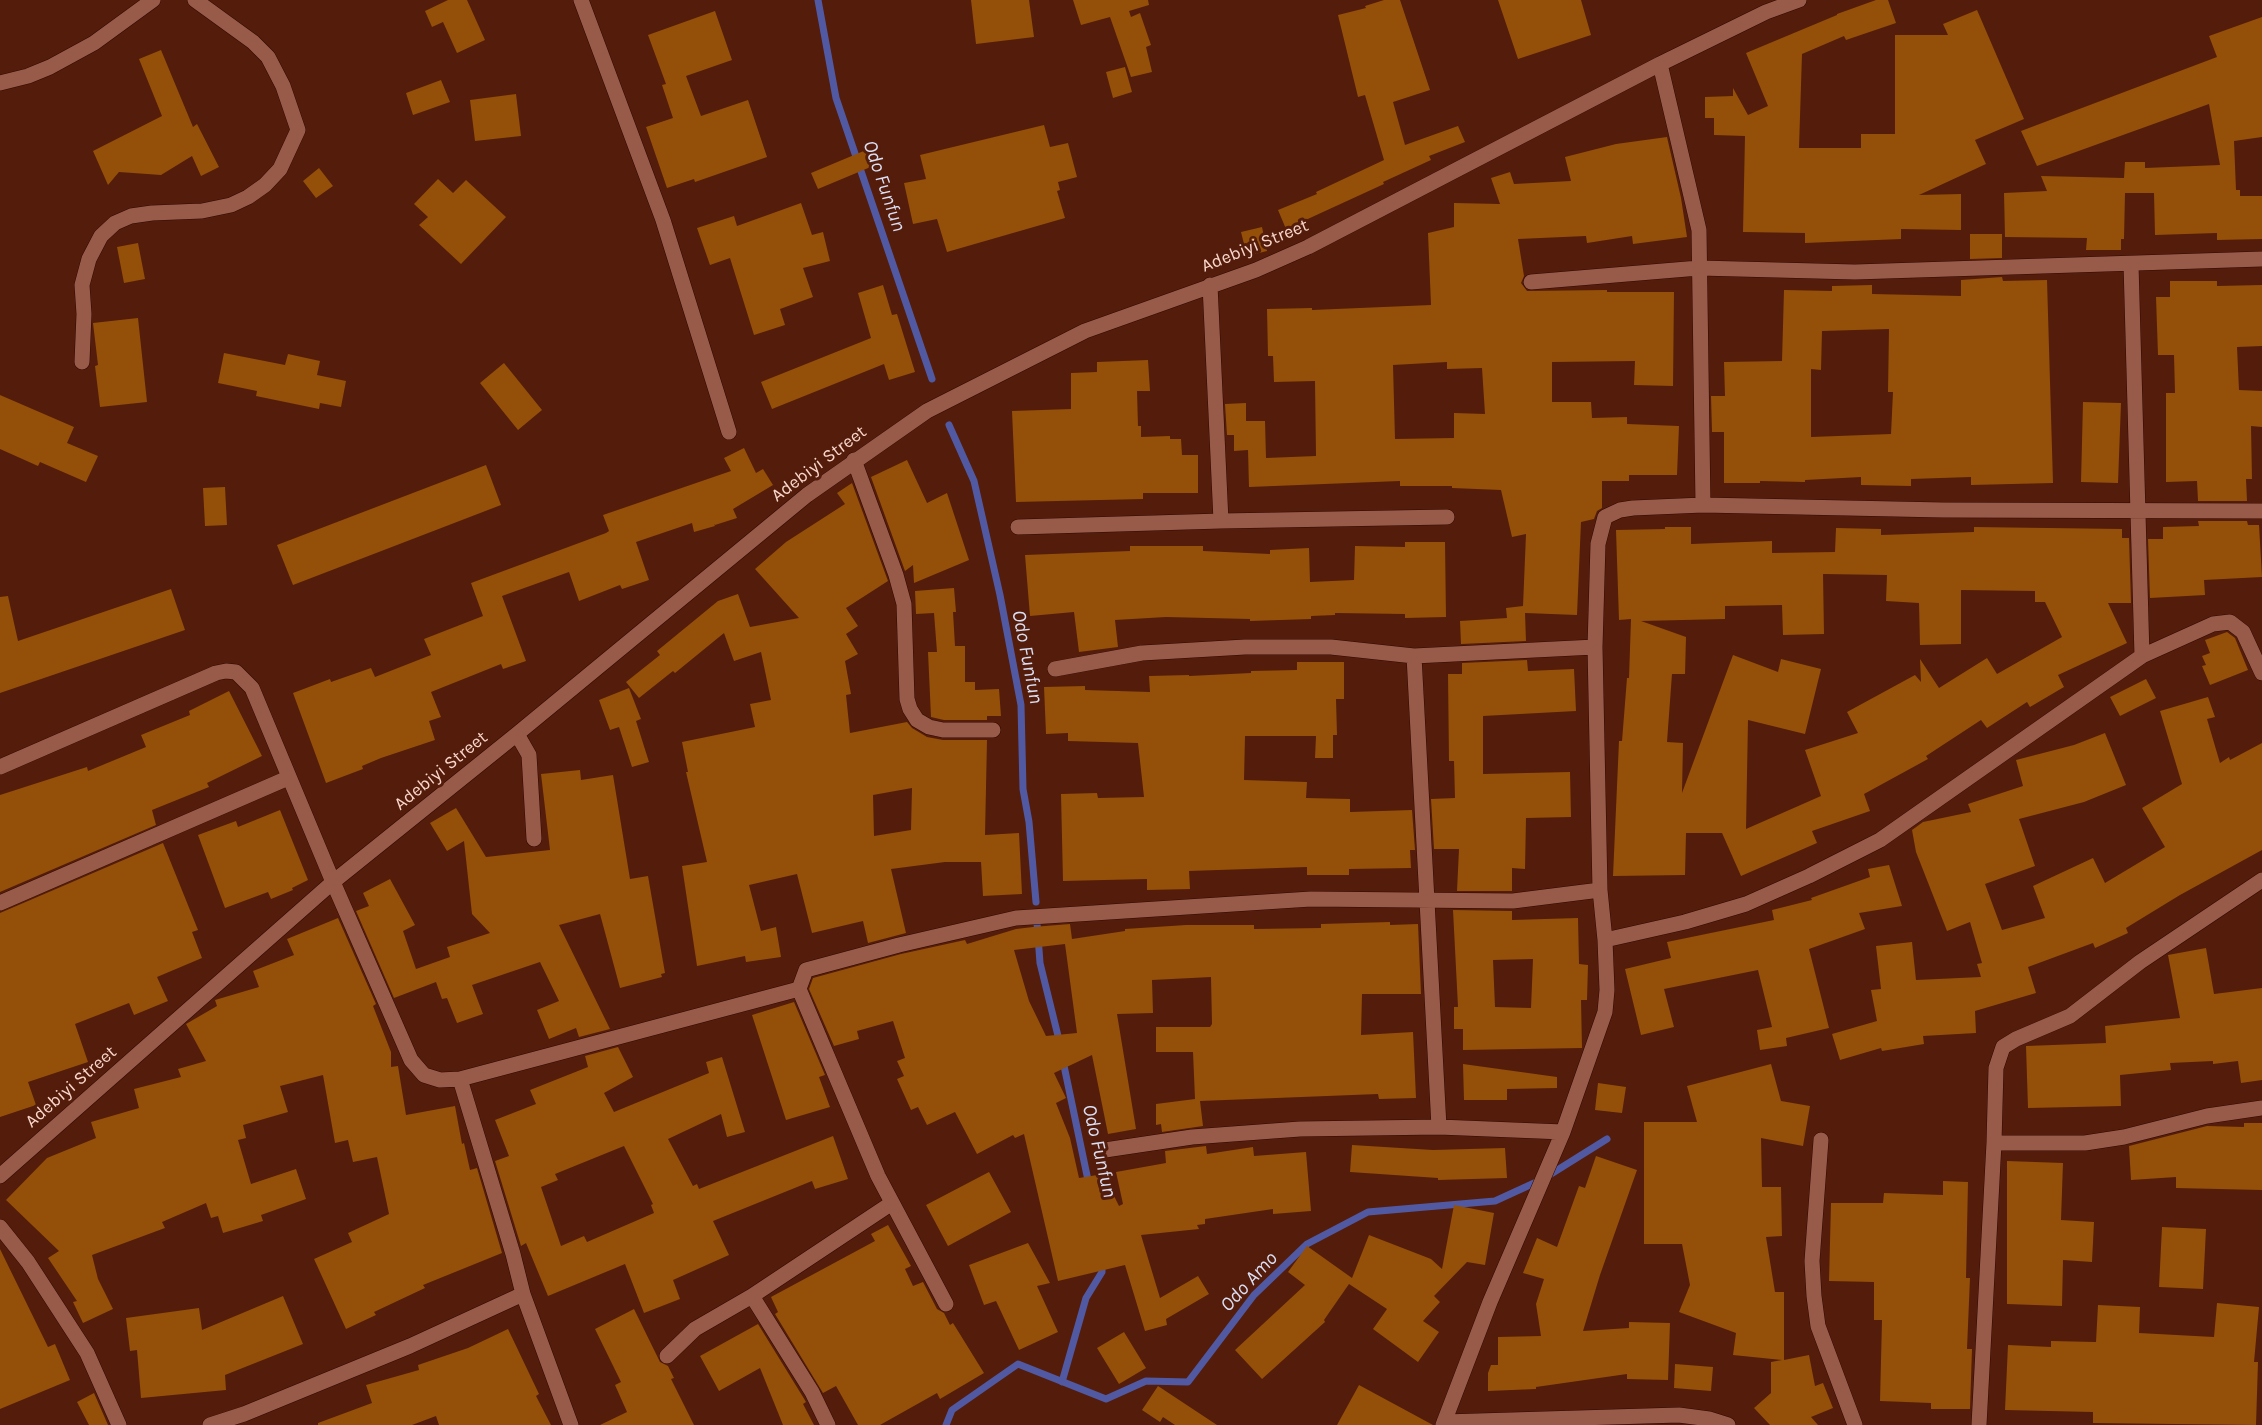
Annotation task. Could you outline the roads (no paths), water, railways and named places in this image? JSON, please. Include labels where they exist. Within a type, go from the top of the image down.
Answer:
[{"type":"street","points":[[0,83],[28,76],[50,67],[94,43],[153,0]]},
{"type":"street","points":[[82,362],[84,314],[82,285],[89,259],[101,236],[116,223],[131,216],[202,211],[231,205],[248,197],[265,185],[280,169],[297,130],[283,86],[268,57],[253,42],[195,0]]},
{"type":"street","points":[[581,0],[663,220],[729,432]]},
{"type":"street","name":"Adebiyi Street","points":[[0,1176],[333,882],[807,495],[927,411],[1085,331],[1256,270],[1308,247],[1660,64],[1762,6],[1799,0]]},
{"type":"street","points":[[1660,64],[1699,230],[1703,505]]},
{"type":"street","points":[[1531,282],[1699,268],[1855,272],[2262,259]]},
{"type":"street","points":[[2131,264],[2142,656]]},
{"type":"street","points":[[1210,285],[1221,521]]},
{"type":"street","points":[[854,460],[896,575],[904,604],[907,699],[910,709],[917,720],[929,727],[943,730],[993,730]]},
{"type":"street","points":[[1728,1425],[1708,1419],[1679,1415],[1444,1423],[1490,1302],[1563,1132],[1605,1012],[1607,990],[1600,890],[1595,647],[1598,544],[1605,517],[1620,510],[1634,508],[1703,505],[1943,510],[2262,511]]},
{"type":"street","points":[[1018,527],[1447,517]]},
{"type":"street","points":[[1605,940],[1685,922],[1746,904],[1809,876],[1880,840],[2142,656],[2213,624],[2230,622],[2243,632],[2262,673]]},
{"type":"street","points":[[1054,669],[1142,653],[1245,647],[1331,647],[1414,656],[1595,647]]},
{"type":"street","points":[[1414,656],[1438,1127]]},
{"type":"street","points":[[0,767],[216,673],[236,672],[252,688],[288,778],[411,1060],[424,1075],[440,1080],[460,1079],[799,989]]},
{"type":"street","points":[[517,734],[529,755],[534,839]]},
{"type":"street","points":[[0,903],[288,778]]},
{"type":"street","points":[[1979,1425],[1996,1068],[2003,1047],[2016,1039],[2070,1016],[2140,962],[2262,880]]},
{"type":"street","points":[[946,1304],[878,1176],[799,989],[806,970],[1016,918],[1311,899],[1513,902],[1600,890]]},
{"type":"street","points":[[460,1079],[523,1294],[571,1425]]},
{"type":"street","points":[[1994,1143],[2085,1143],[2124,1137],[2207,1116],[2262,1108]]},
{"type":"street","points":[[1105,1150],[1241,1132],[1300,1129],[1438,1127],[1563,1132]]},
{"type":"street","points":[[1821,1140],[1812,1261],[1814,1296],[1818,1326],[1855,1425]]},
{"type":"street","points":[[667,1356],[696,1329],[752,1296],[892,1203]]},
{"type":"street","points":[[0,1227],[27,1262],[87,1353],[119,1425]]},
{"type":"street","points":[[210,1425],[244,1414],[410,1346],[523,1294]]},
{"type":"street","points":[[752,1296],[812,1392],[828,1425]]},
{"type":"waterway","name":"Odo Funfun","points":[[818,0],[836,98],[932,379]]},
{"type":"waterway","name":"Odo Funfun","points":[[949,425],[974,481],[1000,595],[1021,705],[1023,789],[1029,822],[1036,902]]},
{"type":"waterway","name":"Odo Funfun","points":[[1037,923],[1040,963],[1060,1044]]},
{"type":"waterway","name":"Odo Funfun","points":[[1063,1061],[1089,1185]]},
{"type":"waterway","name":"Odo Amo","points":[[946,1425],[952,1410],[1018,1364],[1106,1399],[1146,1381],[1188,1382],[1254,1295],[1307,1244],[1368,1212],[1495,1201],[1543,1179],[1607,1139]]},
{"type":"waterway","name":"Odo Funfun","points":[[1062,1382],[1086,1298],[1102,1272],[1102,1263]]}]
